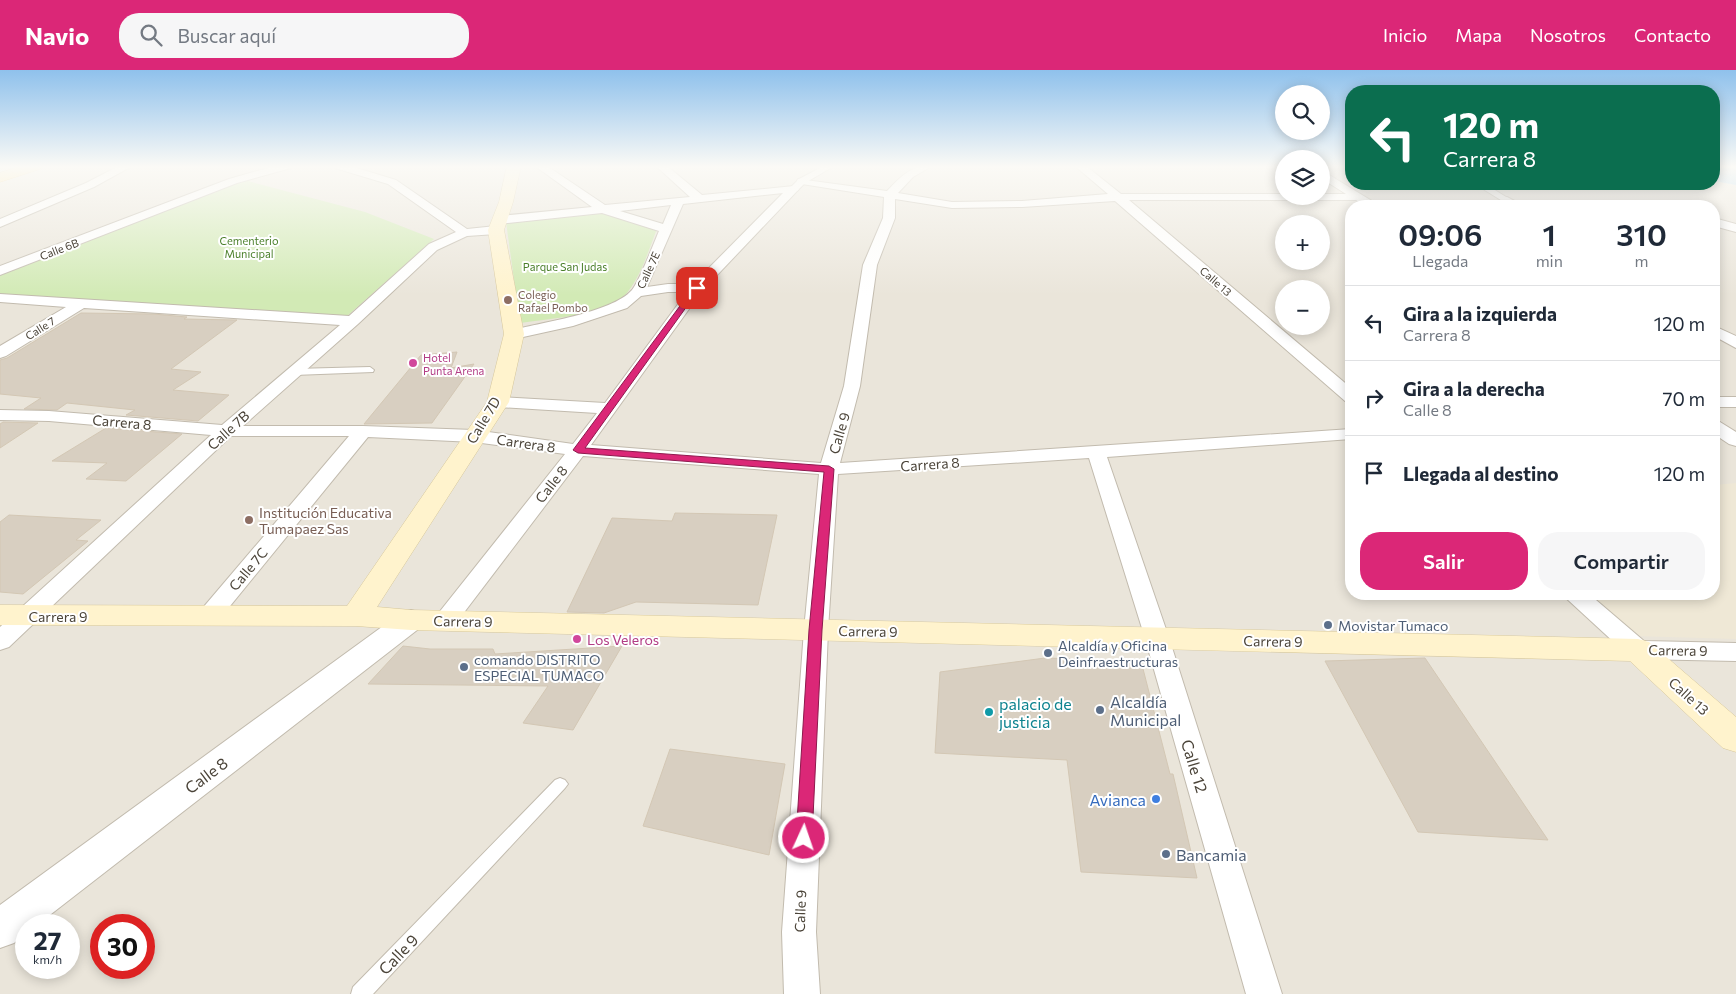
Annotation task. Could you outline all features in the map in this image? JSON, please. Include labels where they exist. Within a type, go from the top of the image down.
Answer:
[{"type":"main road","name":"Calle 7D","points":[[356,616],[498,402],[514,334],[497,225],[503,209]]},
{"type":"main road","name":"Carrera 9","points":[[14,616],[356,616],[445,621],[1638,650]]},
{"type":"main road","name":"Calle 13","points":[[1638,650],[1736,738]]},
{"type":"street","points":[[0,223],[31,209]]},
{"type":"street","name":"Calle 6B","points":[[0,272],[162,209]]},
{"type":"street","points":[[431,209],[465,233]]},
{"type":"street","name":"Calle 7B","points":[[0,640],[14,616],[353,321],[433,247],[444,240],[497,225],[603,209]]},
{"type":"street","points":[[604,209],[666,229]]},
{"type":"street","name":"Calle 7E","points":[[514,334],[568,323],[622,305],[641,292],[675,209]]},
{"type":"street","name":"Calle 8","points":[[445,621],[610,408],[697,288],[774,209]]},
{"type":"street","name":"Calle 9","points":[[802,994],[799,932],[816,630],[829,469],[852,386],[870,265],[889,218],[889,209]]},
{"type":"street","name":"Calle 13","points":[[1132,209],[1345,392]]},
{"type":"street","points":[[1720,224],[1736,228]]},
{"type":"street","points":[[641,292],[668,288],[697,288]]},
{"type":"street","points":[[641,292],[659,301],[686,302]]},
{"type":"street","points":[[0,298],[353,321]]},
{"type":"street","name":"Calle 7","points":[[0,353],[80,304]]},
{"type":"street","points":[[498,402],[610,408]]},
{"type":"street","points":[[1720,402],[1736,402]]},
{"type":"street","name":"Carrera 8","points":[[0,415],[49,416],[226,431],[363,431],[474,436],[578,450],[829,469],[1345,434]]},
{"type":"street","points":[[1720,430],[1736,440]]},
{"type":"street","name":"Calle 7C","points":[[209,616],[363,431]]},
{"type":"street","name":"Calle 12","points":[[1096,452],[1157,638],[1264,994]]},
{"type":"street","name":"Calle 13","points":[[1582,600],[1638,650]]},
{"type":"street","name":"Calle 8","points":[[0,929],[411,620]]},
{"type":"street","name":"Carrera 9","points":[[1638,650],[1736,652]]},
{"type":"lane","points":[[294,372],[370,370]]},
{"type":"lane","name":"Calle 9","points":[[360,994],[560,784]]},
{"type":"shaded area","points":[[0,209],[1345,209],[1345,600],[1720,600],[1720,209],[1736,209],[1736,994],[0,994]]},
{"type":"shaded area","points":[[1736,483],[1736,639],[1635,636],[1594,600],[1720,600],[1720,484]]},
{"type":"green space","name":"Cementerio Municipal","points":[[169,209],[354,209],[434,239],[346,317],[0,295],[0,275]]},
{"type":"green space","name":"Parque San Judas","points":[[600,213],[657,229],[642,269],[625,296],[610,307],[599,310],[520,323],[506,222]]},
{"type":"building","points":[[81,313],[153,314],[187,317],[184,319],[237,320],[171,369],[201,372],[173,390],[229,395],[198,421],[126,415],[135,410],[67,403],[57,410],[24,409],[41,398],[0,394],[0,360],[7,358]]},
{"type":"building","points":[[457,352],[451,368],[474,364],[432,423],[364,424],[421,355]]},
{"type":"building","points":[[3,422],[38,423],[0,448],[0,424]]},
{"type":"building","points":[[106,428],[182,434],[126,481],[86,479],[107,463],[52,461]]},
{"type":"building","points":[[675,513],[777,515],[758,605],[636,602],[604,613],[567,612],[612,518],[672,521]]},
{"type":"building","points":[[9,515],[101,520],[76,540],[88,541],[23,594],[0,592],[0,522]]},
{"type":"building","points":[[403,646],[430,649],[493,649],[495,654],[622,646],[573,730],[523,723],[548,686],[368,684]]},
{"type":"building","points":[[1045,658],[1141,661],[1170,774],[1173,774],[1197,878],[1081,872],[1067,760],[935,753],[940,672]]},
{"type":"building","points":[[1425,658],[1548,840],[1418,832],[1325,661]]},
{"type":"building","points":[[670,749],[785,764],[769,855],[643,826]]},
{"type":"place","name":"Colegio Rafael Pombo","points":[[508,300]]},
{"type":"place","name":"Hotel Punta Arena","points":[[413,363]]},
{"type":"place","name":"Institución Educativa Tumapaez Sas","points":[[249,520]]},
{"type":"place","name":"Movistar Tumaco","points":[[1328,625]]},
{"type":"place","name":"Los Veleros","points":[[577,639]]},
{"type":"place","name":"Alcaldía y Oficina Deinfraestructuras","points":[[1048,653]]},
{"type":"place","name":"comando DISTRITO ESPECIAL TUMACO","points":[[464,667]]},
{"type":"place","name":"Alcaldía Municipal","points":[[1100,710]]},
{"type":"place","name":"palacio de justicia","points":[[989,712]]},
{"type":"place","name":"Avianca","points":[[1156,799]]},
{"type":"place","name":"Bancamia","points":[[1166,854]]},
{"type":"route","points":[[697,288],[578,450],[829,469],[816,630],[804,838]]}]
